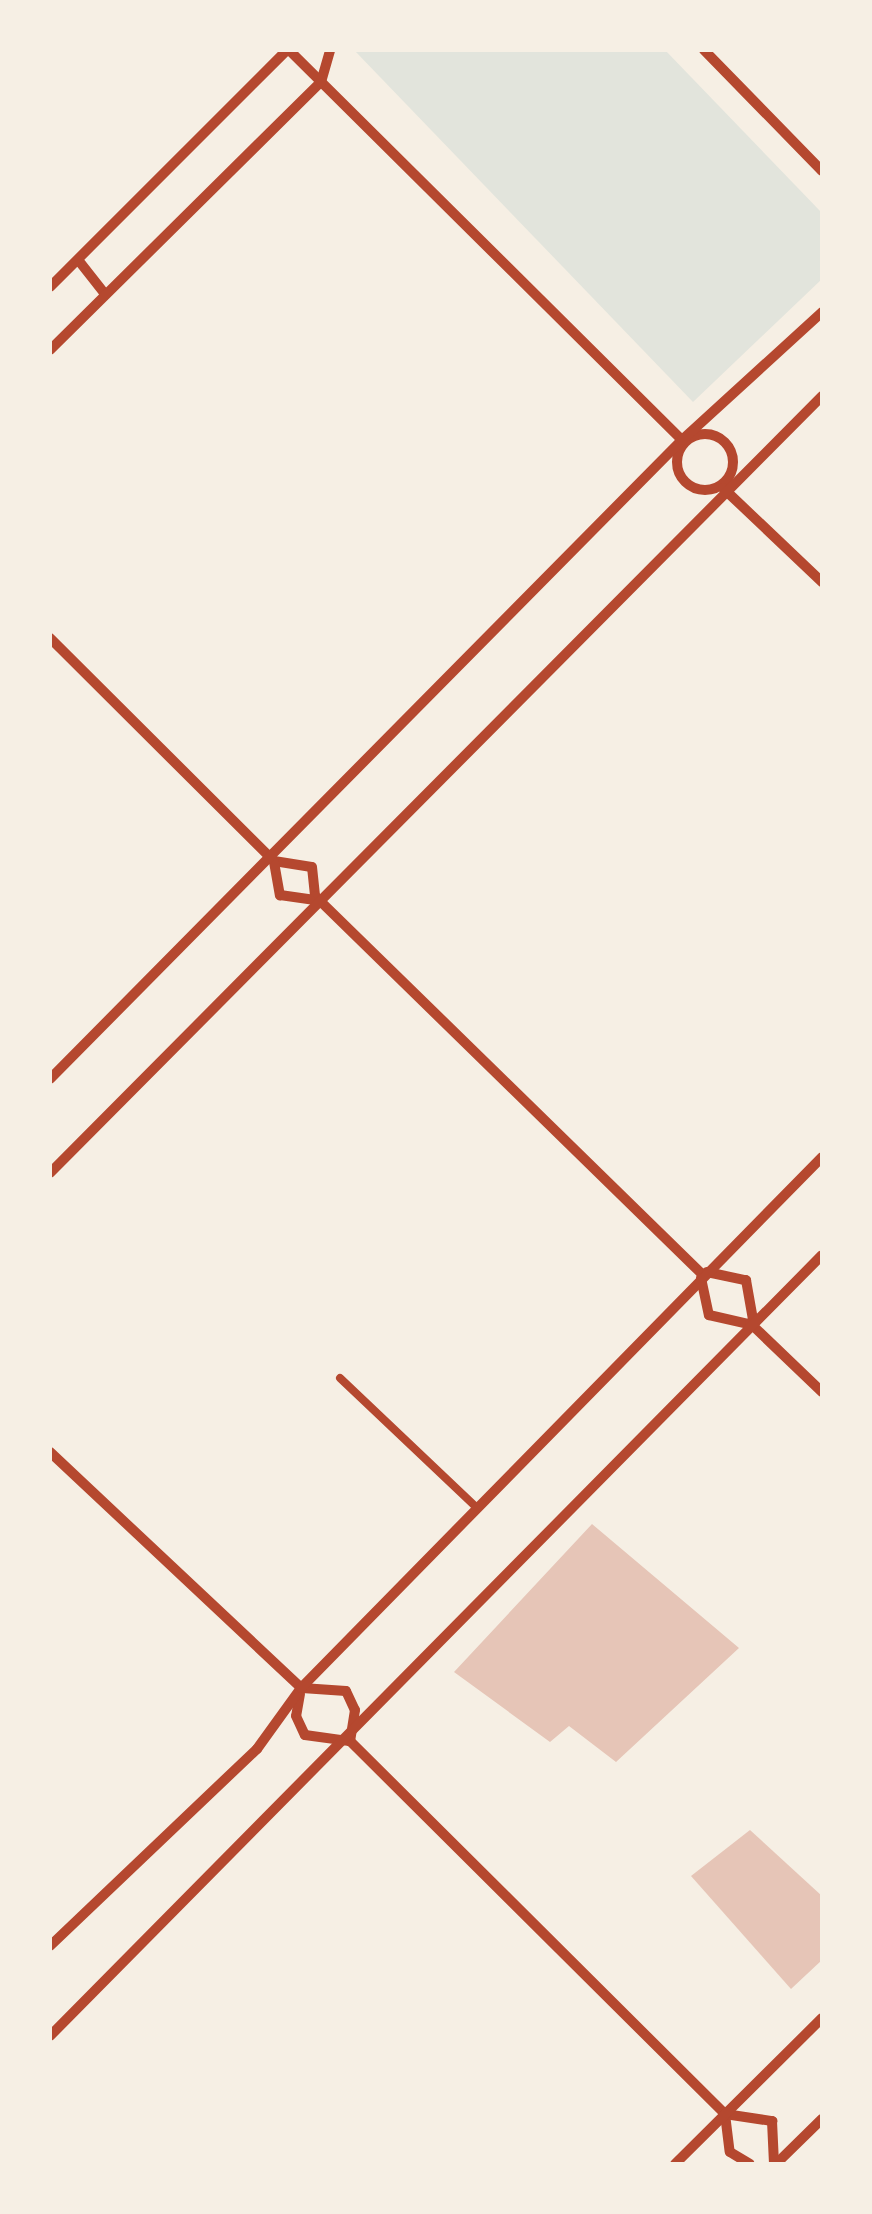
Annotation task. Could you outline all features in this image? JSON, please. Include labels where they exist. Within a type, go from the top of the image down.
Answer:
[{"type":"street","points":[[50,287],[288,50],[682,440],[685,479],[723,488],[822,582]]},
{"type":"street","points":[[50,350],[320,82],[330,50]]},
{"type":"street","points":[[704,50],[822,171]]},
{"type":"street","points":[[79,261],[105,294]]},
{"type":"street","points":[[50,1079],[274,861],[682,440],[822,312]]},
{"type":"street","points":[[50,1172],[315,896],[723,488],[822,396]]},
{"type":"street","points":[[682,440],[704,434],[726,444],[733,467],[723,488]]},
{"type":"street","points":[[50,638],[274,861],[280,895],[315,896]]},
{"type":"street","points":[[274,861],[303,859],[315,896],[702,1274],[710,1315],[750,1324],[822,1392]]},
{"type":"street","points":[[50,1946],[257,1748],[301,1688],[702,1274],[822,1157]]},
{"type":"street","points":[[50,2036],[350,1741],[750,1324],[822,1255]]},
{"type":"street","points":[[702,1274],[724,1269],[746,1280],[756,1301],[750,1324]]},
{"type":"street","points":[[50,1452],[301,1688],[346,1691],[355,1710],[350,1741]]},
{"type":"street","points":[[301,1688],[296,1716],[306,1734],[350,1741],[725,2114],[730,2152],[750,2164]]},
{"type":"street","points":[[676,2164],[822,2018]]},
{"type":"street","points":[[725,2114],[757,2112],[772,2122],[775,2164]]},
{"type":"street","points":[[775,2164],[822,2119]]},
{"type":"lane","points":[[340,1378],[476,1507]]},
{"type":"shaded area","points":[[354,50],[665,50],[822,213],[822,279],[693,402]]},
{"type":"building","points":[[592,1524],[739,1648],[616,1762],[569,1726],[550,1742],[454,1672]]},
{"type":"building","points":[[750,1830],[822,1896],[822,1960],[791,1989],[691,1876]]}]
